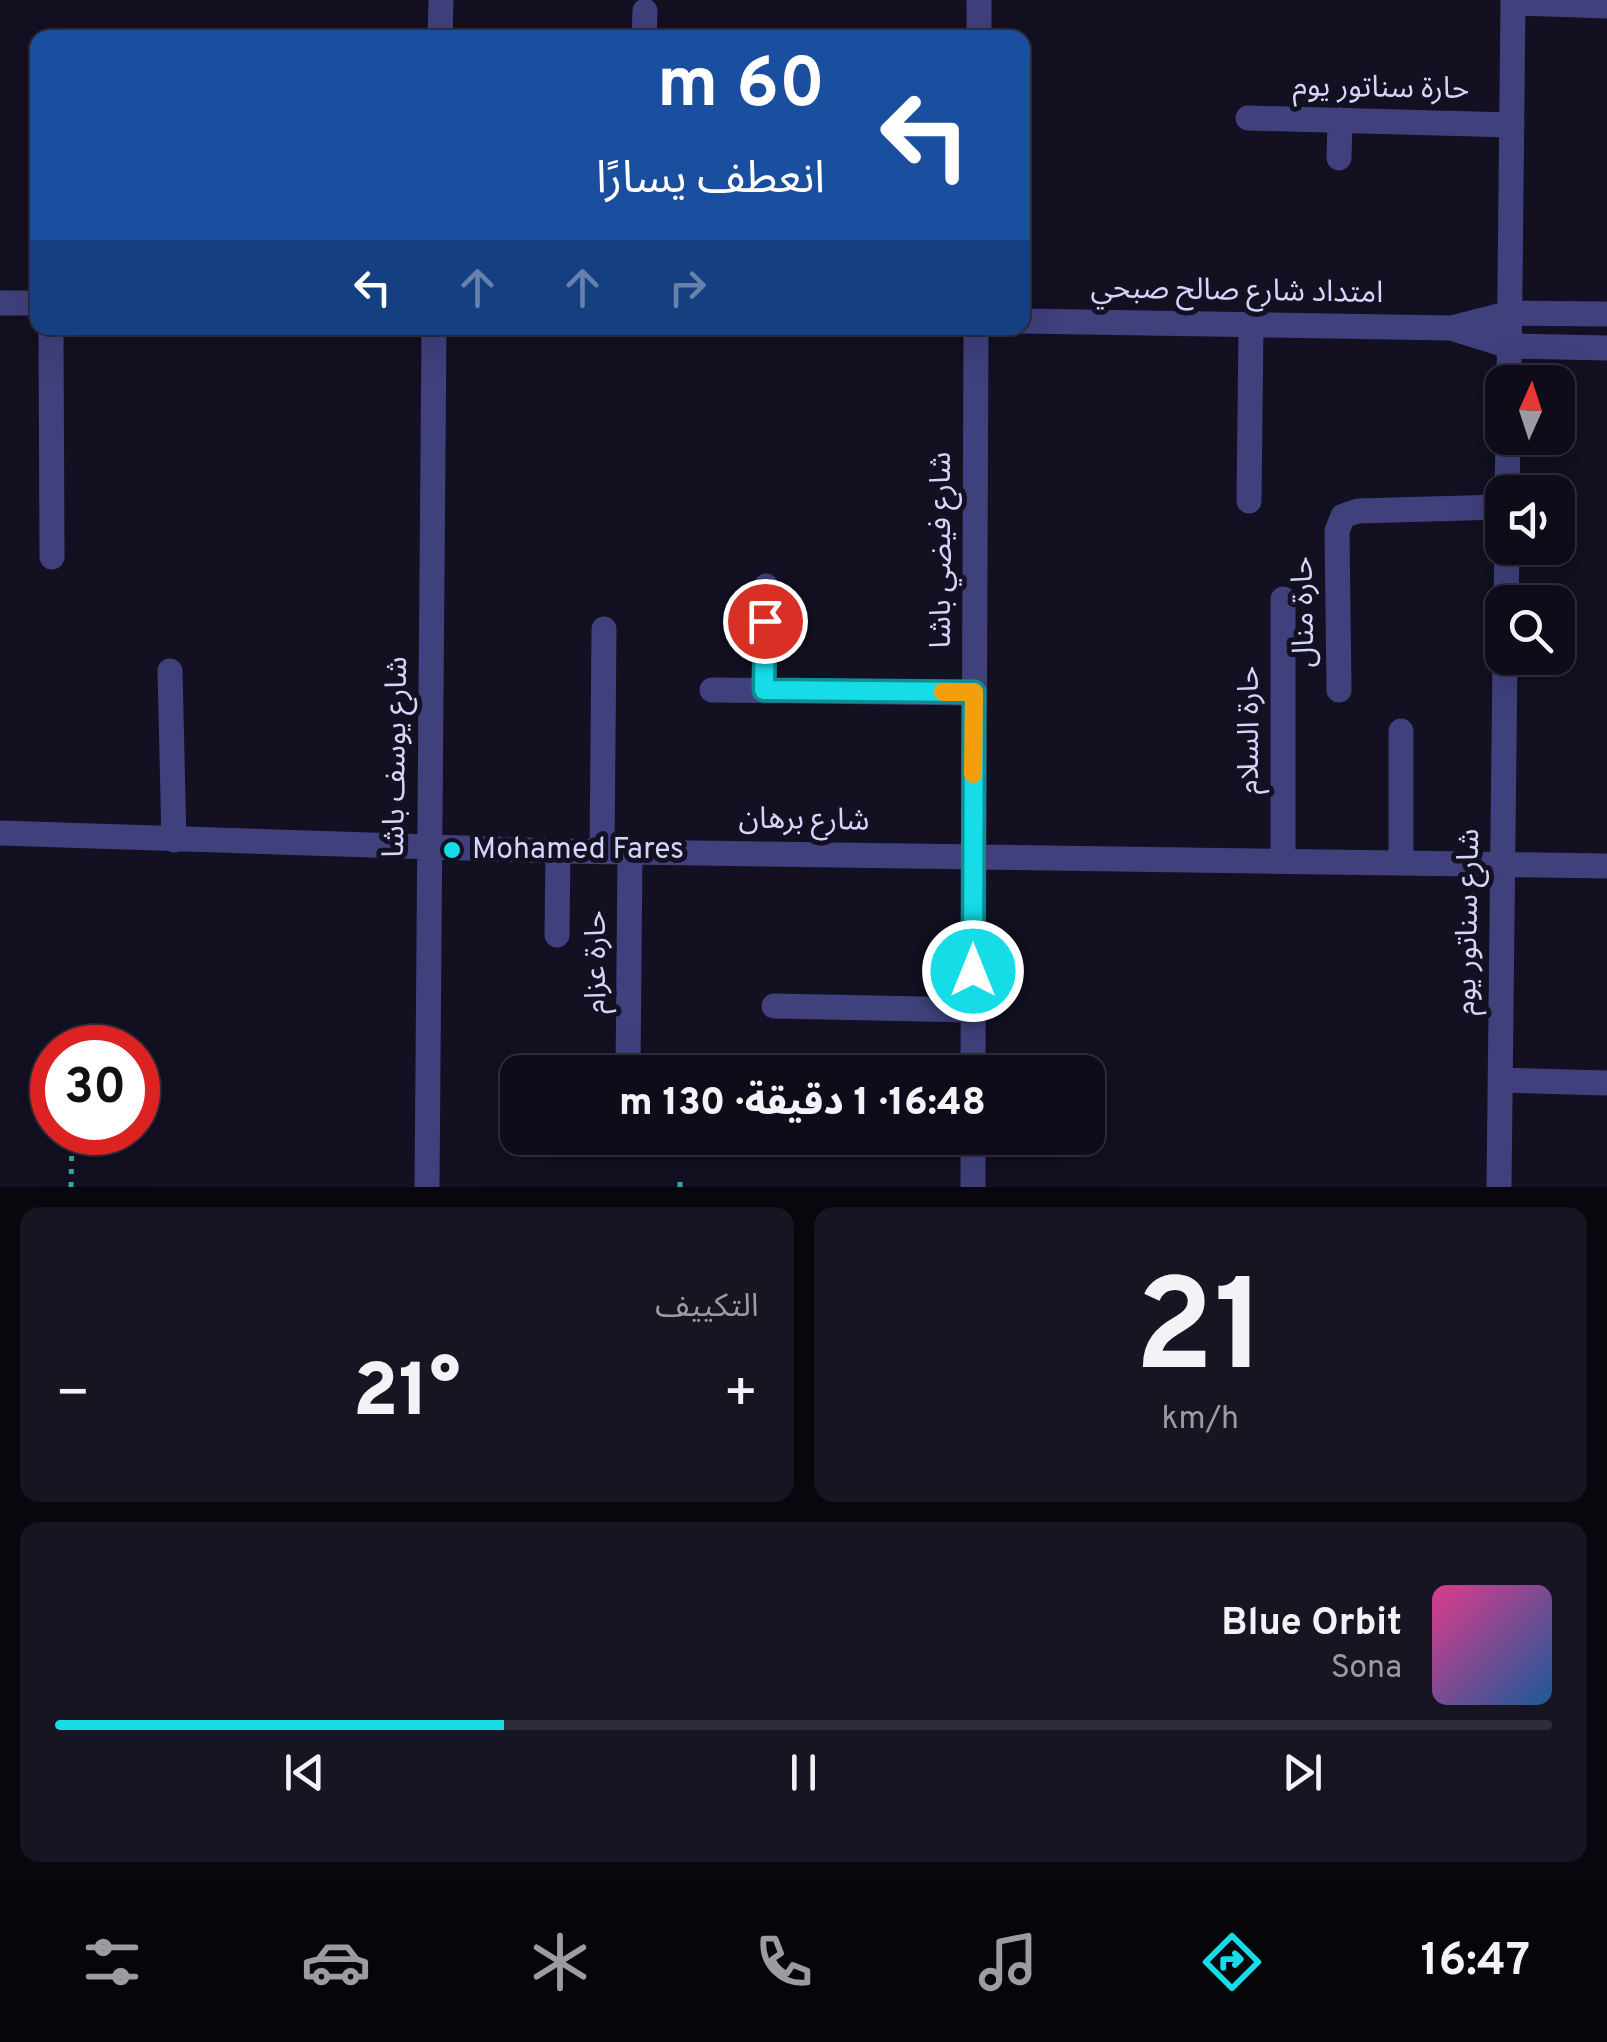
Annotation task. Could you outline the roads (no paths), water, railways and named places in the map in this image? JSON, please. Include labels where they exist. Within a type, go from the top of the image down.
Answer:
[{"type":"street","points":[[440,30],[441,0]]},
{"type":"street","points":[[979,30],[980,0]]},
{"type":"street","points":[[1508,365],[1513,2],[1607,6]]},
{"type":"street","points":[[644,30],[645,10]]},
{"type":"street","name":"حارة سناتور يوم","points":[[1248,118],[1512,125]]},
{"type":"street","points":[[1340,120],[1340,158]]},
{"type":"street","points":[[0,303],[30,303]]},
{"type":"street","name":"امتداد شارع صالح صبحي","points":[[1030,321],[1451,328],[1510,313],[1607,314]]},
{"type":"street","points":[[1249,501],[1251,324]]},
{"type":"street","name":"امتداد شارع صالح صبحي","points":[[1451,328],[1509,346],[1607,348]]},
{"type":"street","points":[[51,335],[52,558]]},
{"type":"street","name":"شارع يوسف باشا","points":[[427,1187],[434,335]]},
{"type":"street","name":"شارع فيضي باشا","points":[[973,1055],[976,335]]},
{"type":"street","name":"حارة منال","points":[[1339,690],[1337,531],[1343,516],[1358,511],[1485,507]]},
{"type":"street","points":[[764,690],[766,586]]},
{"type":"street","name":"حارة السلام","points":[[1283,599],[1283,861]]},
{"type":"street","points":[[602,852],[604,628]]},
{"type":"street","points":[[170,671],[174,840]]},
{"type":"street","name":"شارع سناتور يوم","points":[[1499,1187],[1505,675]]},
{"type":"street","points":[[712,690],[974,692]]},
{"type":"street","points":[[1401,863],[1402,731]]},
{"type":"street","name":"شارع برهان","points":[[0,833],[602,852],[1607,866]]},
{"type":"street","points":[[557,935],[558,851]]},
{"type":"street","name":"حارة عزام","points":[[628,1055],[630,852]]},
{"type":"street","points":[[774,1006],[973,1010]]},
{"type":"street","points":[[1500,1080],[1607,1083]]},
{"type":"street","points":[[973,1155],[973,1187]]},
{"type":"place","name":"Mohamed Fares","points":[[452,850]]}]
